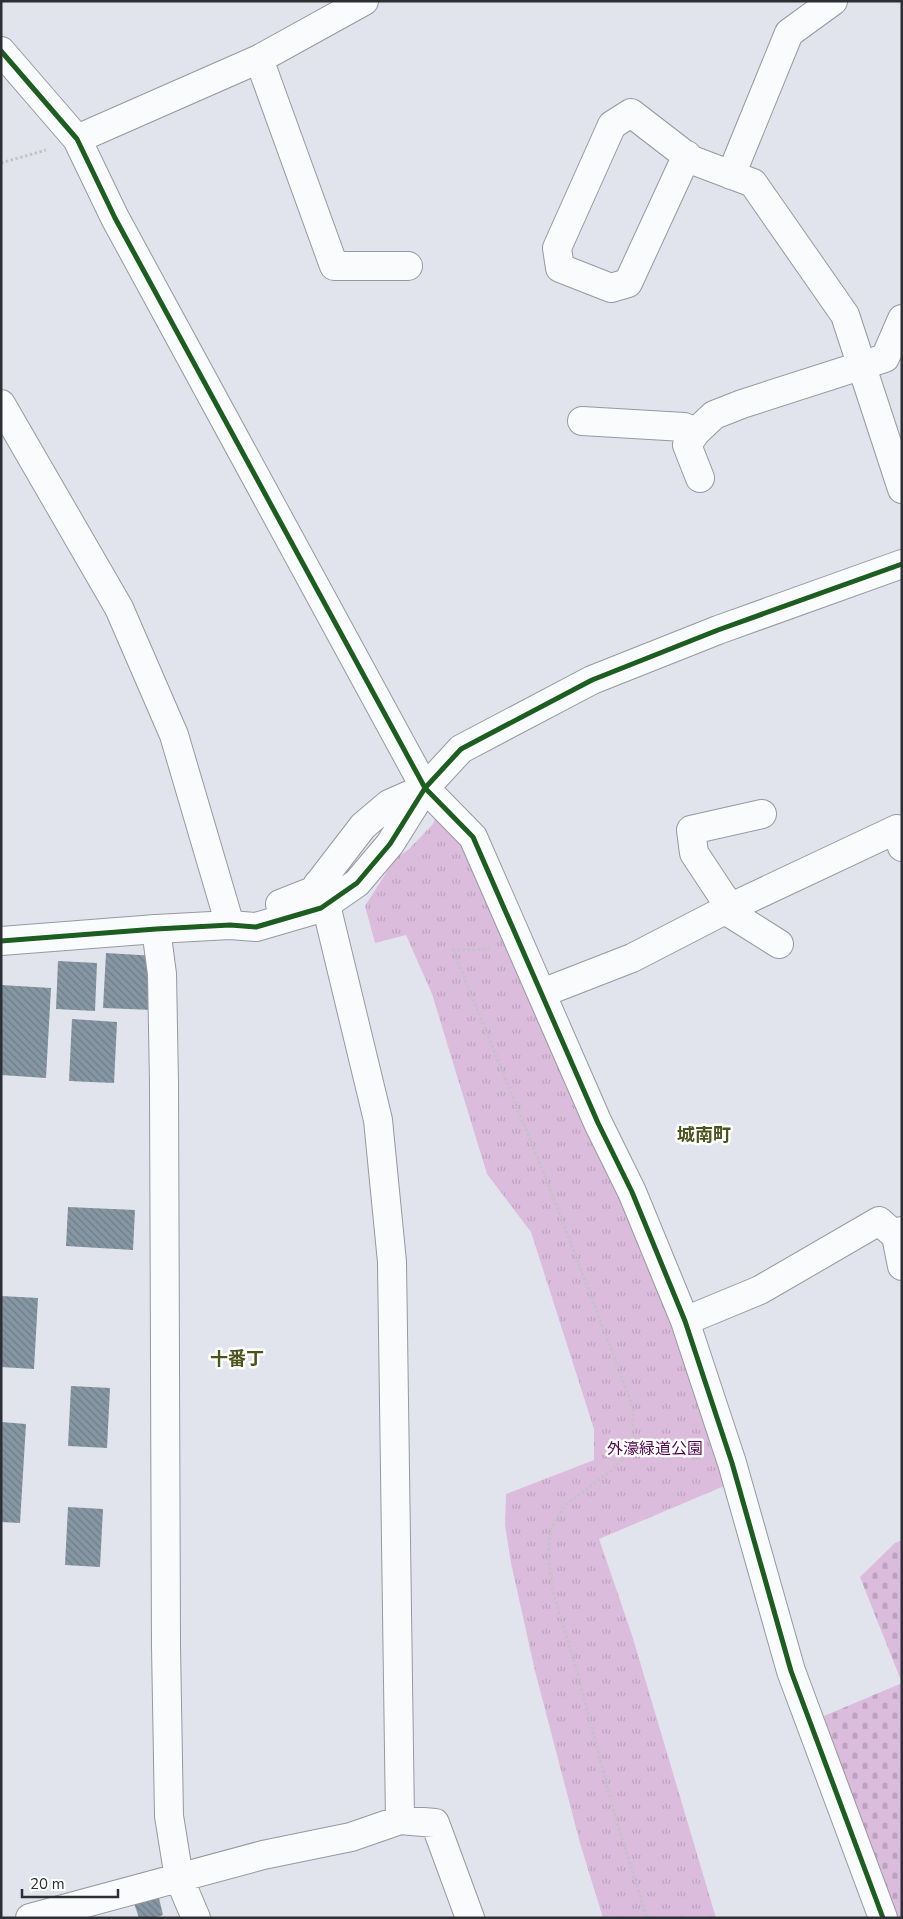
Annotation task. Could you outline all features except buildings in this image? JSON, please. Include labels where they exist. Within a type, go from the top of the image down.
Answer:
[{"type":"street","points":[[77,138],[259,59],[364,1]]},
{"type":"street","points":[[731,175],[789,33],[833,1]]},
{"type":"street","points":[[1,51],[77,138],[115,218],[425,788],[473,836],[598,1123],[632,1192],[685,1321],[732,1462],[791,1671],[883,1918]]},
{"type":"street","points":[[259,59],[334,266],[408,266]]},
{"type":"street","points":[[687,155],[628,283],[611,288],[560,268],[557,248],[612,126],[631,113],[687,155],[692,160],[753,183],[845,315],[902,489]]},
{"type":"street","points":[[700,478],[687,445],[696,432],[714,415],[742,404],[885,358],[902,319]]},
{"type":"street","points":[[1,404],[119,608],[174,735],[230,925]]},
{"type":"street","points":[[582,421],[684,426],[696,432]]},
{"type":"street","points":[[400,1820],[392,1262],[378,1120],[322,895],[363,826],[389,804],[425,788],[461,749],[592,680],[718,630],[902,564]]},
{"type":"street","points":[[725,910],[725,900],[694,853],[691,830],[762,814]]},
{"type":"street","points":[[542,993],[632,958],[725,910],[897,829],[902,847]]},
{"type":"street","points":[[1,941],[230,925],[313,890],[322,895]]},
{"type":"street","points":[[725,910],[779,944]]},
{"type":"street","points":[[156,929],[162,974],[164,1073],[166,1646],[169,1806],[179,1878],[196,1918]]},
{"type":"street","points":[[685,1321],[760,1290],[879,1221],[899,1234],[902,1266]]},
{"type":"street","points":[[30,1918],[263,1855],[351,1837],[400,1820],[435,1823],[470,1918]]},
{"type":"path","points":[[1,163],[55,148],[77,138]]},
{"type":"path","points":[[520,942],[504,949],[453,950],[551,1191],[633,1407],[633,1448],[611,1471],[565,1504],[551,1528],[548,1553],[552,1589],[577,1671],[615,1816],[647,1918]]},
{"type":"green space","name":"外濠緑道公園","points":[[441,804],[467,835],[628,1199],[729,1484],[599,1539],[632,1635],[716,1918],[603,1918],[580,1843],[535,1671],[511,1563],[505,1525],[506,1494],[594,1460],[594,1429],[531,1232],[487,1174],[432,994],[406,935],[375,943],[365,906],[395,859],[409,849],[433,824]]},
{"type":"green space","points":[[902,1540],[902,1683],[860,1577],[895,1543]]},
{"type":"green space","points":[[902,1683],[902,1918],[894,1918],[824,1716]]},
{"type":"cycle path","points":[[1,51],[77,139],[115,218],[425,788],[473,837],[598,1123],[632,1192],[685,1321],[732,1463],[791,1671],[883,1918]]},
{"type":"cycle path","points":[[1,941],[156,929],[230,925],[256,927],[321,908],[357,883],[390,844],[425,788],[461,749],[592,680],[718,630],[902,564]]},
{"type":"district","name":"城南町","points":[[704,1135]]},
{"type":"district","name":"十番丁","points":[[237,1359]]}]
